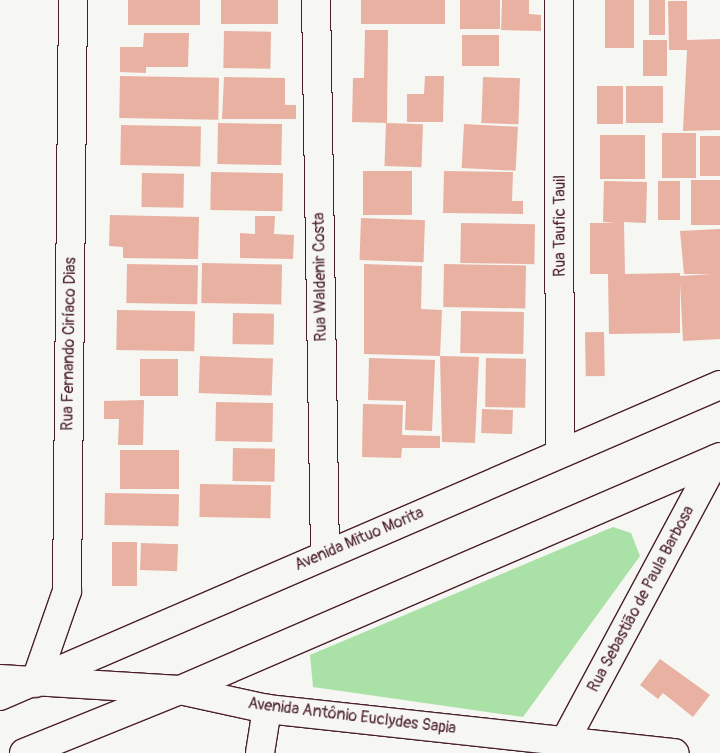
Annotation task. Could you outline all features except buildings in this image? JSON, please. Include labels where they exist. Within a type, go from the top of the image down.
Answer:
[{"type":"street","name":"Rua Fernando Ciríaco Dias","points":[[35,683],[67,592],[73,0]]},
{"type":"street","name":"Rua Waldenir Costa","points":[[316,0],[325,553]]},
{"type":"street","name":"Rua Taufic Tauil","points":[[559,0],[560,453]]},
{"type":"street","name":"Avenida Mituo Morita","points":[[0,696],[35,683],[325,553],[720,385]]},
{"type":"street","points":[[24,753],[180,690],[718,458]]},
{"type":"street","name":"Rua Sebastião de Paula Barbosa","points":[[566,739],[718,458]]},
{"type":"street","name":"Avenida Antônio Euclydes Sapia","points":[[0,679],[35,683],[180,690],[267,709],[566,739],[675,753]]},
{"type":"street","points":[[260,753],[267,709]]},
{"type":"green space","points":[[613,527],[631,533],[640,556],[523,717],[313,687],[310,655]]}]
